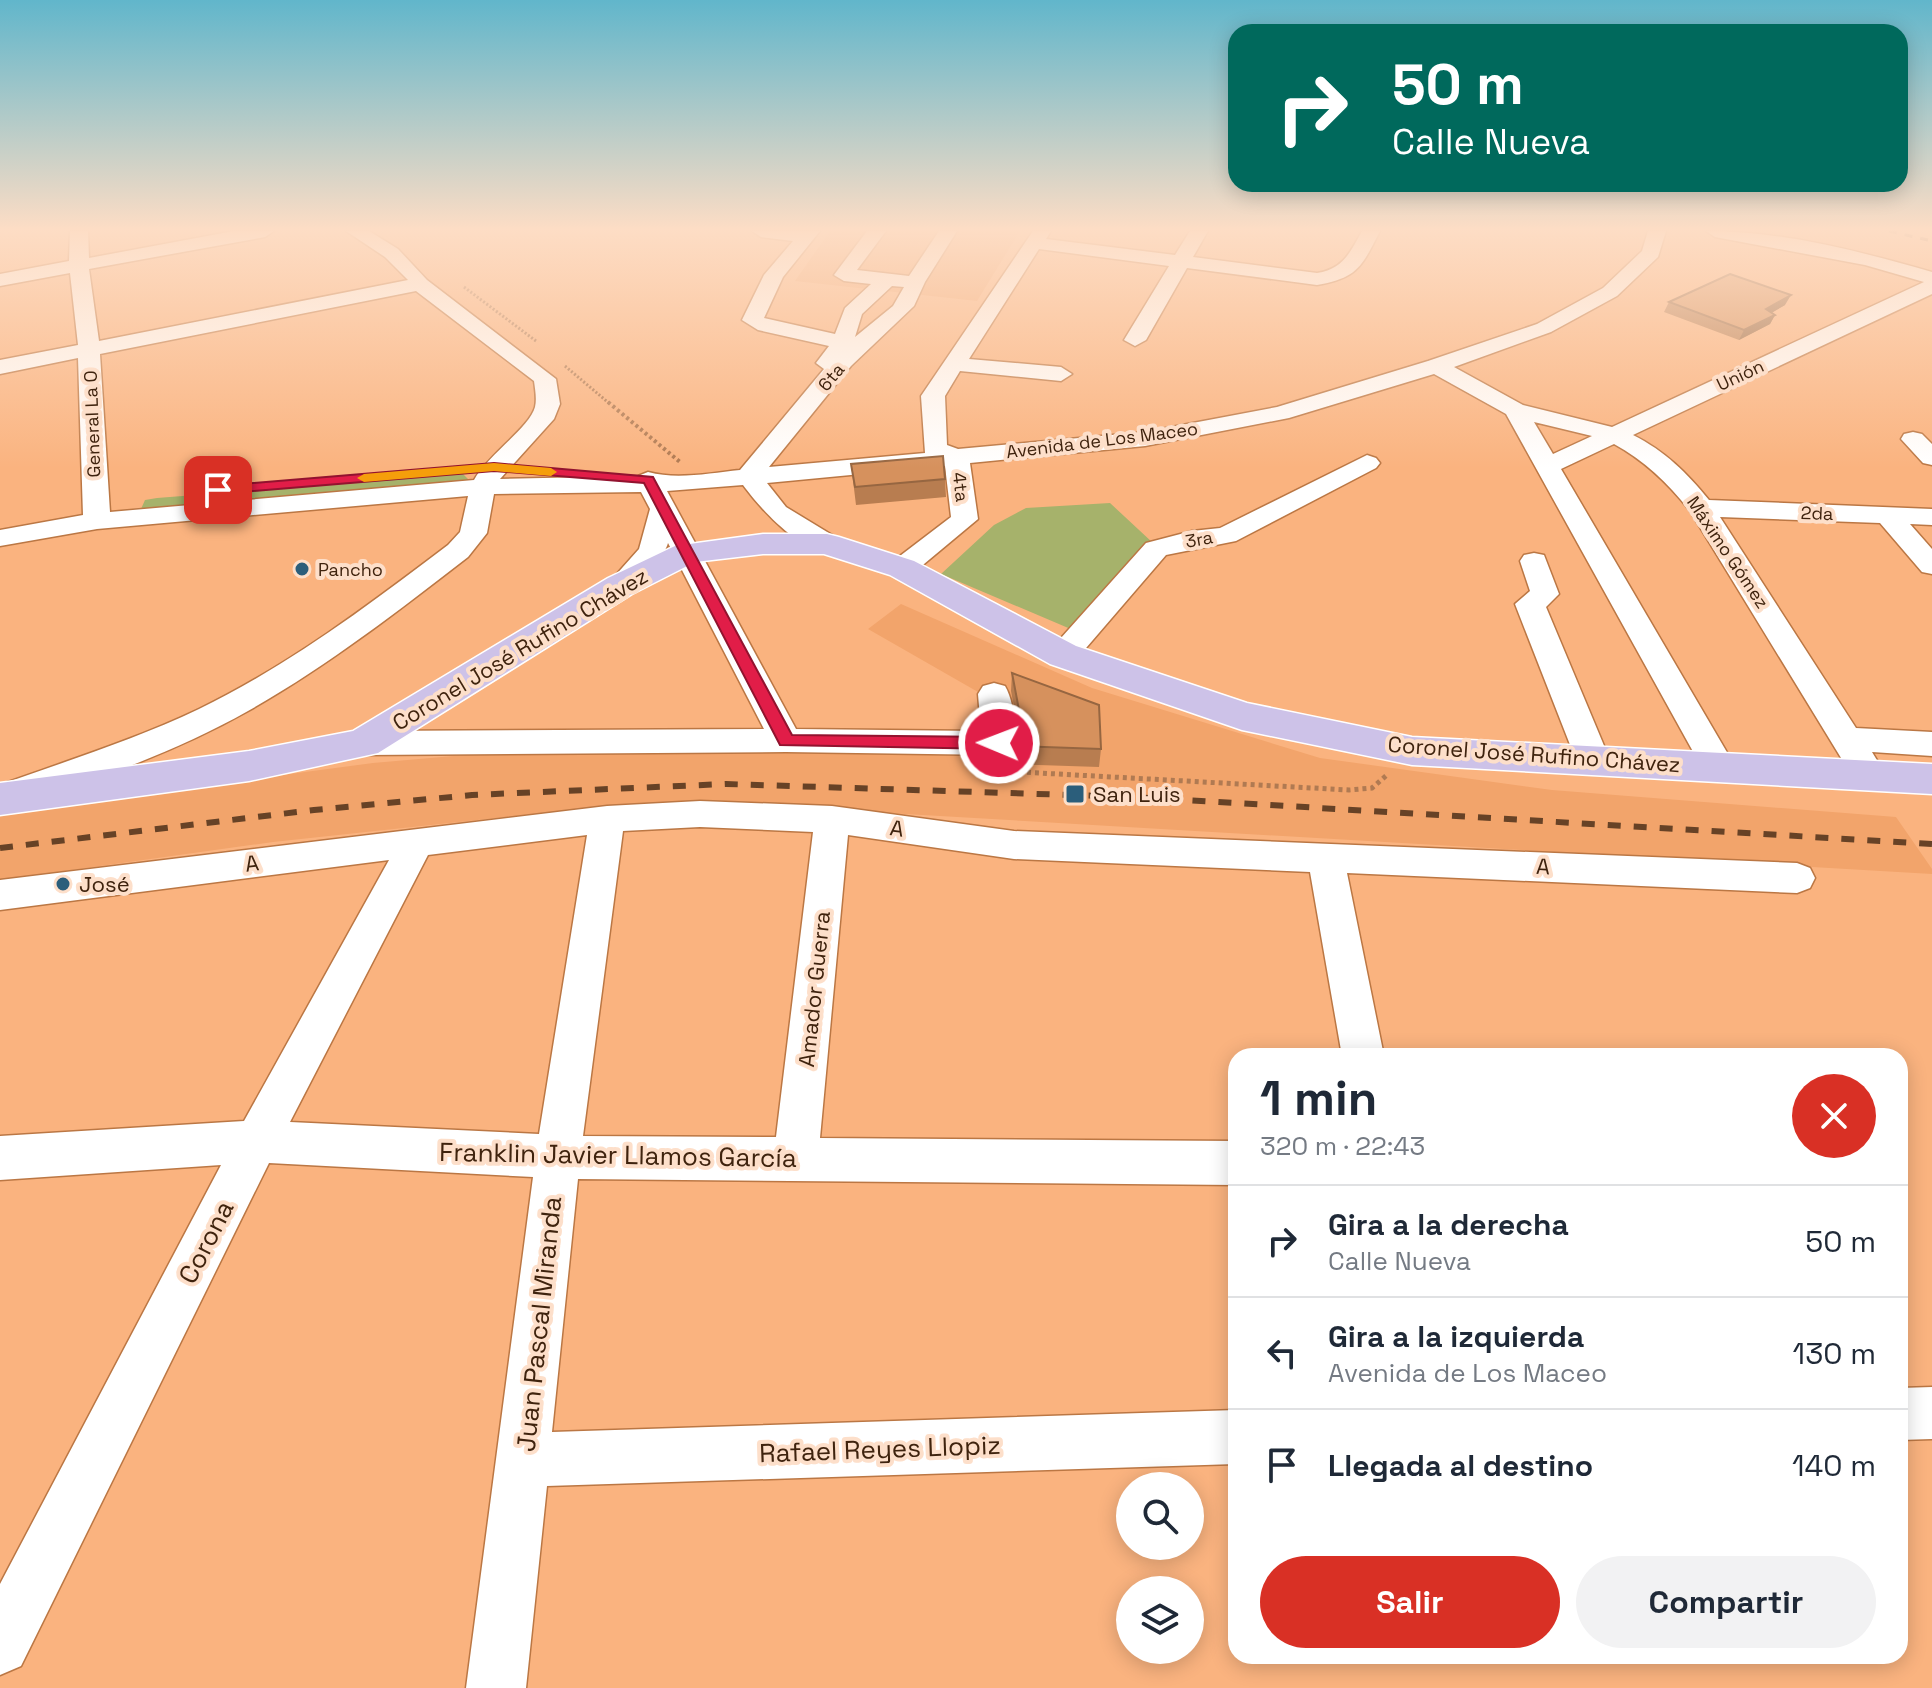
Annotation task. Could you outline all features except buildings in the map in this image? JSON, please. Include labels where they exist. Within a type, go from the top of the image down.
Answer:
[{"type":"main road","name":"Coronel José Rufino Chávez","points":[[0,799],[249,766],[364,743],[620,586],[687,553],[730,546],[827,544],[902,568],[1063,655],[1242,716],[1412,751],[1932,779]]},
{"type":"street","name":"General La O","points":[[84,310],[89,349],[96,510]]},
{"type":"street","points":[[0,367],[289,310]]},
{"type":"street","points":[[0,799],[159,739],[235,704],[310,659],[458,551],[473,533],[488,477],[542,419],[548,404],[545,379],[454,310]]},
{"type":"street","points":[[757,310],[752,320],[850,344]]},
{"type":"street","name":"6ta","points":[[850,344],[854,310]]},
{"type":"street","name":"6ta","points":[[740,477],[850,344],[890,320],[899,310]]},
{"type":"street","name":"4ta","points":[[902,568],[965,519],[957,458],[935,449],[933,396],[989,310]]},
{"type":"street","points":[[1135,340],[1152,310]]},
{"type":"street","name":"Avenida de Los Maceo","points":[[0,518],[488,477],[655,490],[740,477],[1145,439],[1281,413],[1436,366],[1544,328],[1577,310]]},
{"type":"street","name":"Unión","points":[[1548,466],[1612,434],[1906,310]]},
{"type":"street","points":[[953,364],[1061,374]]},
{"type":"street","name":"Máximo Gómez","points":[[1436,366],[1515,410],[1612,434],[1647,452],[1679,480],[1701,508],[1869,775]]},
{"type":"street","points":[[1515,410],[1718,766]]},
{"type":"street","points":[[1913,439],[1932,458]]},
{"type":"street","name":"3ra","points":[[1063,655],[1156,549],[1192,539],[1226,535],[1367,463]]},
{"type":"street","points":[[740,477],[777,513],[827,544]]},
{"type":"street","points":[[655,490],[786,740]]},
{"type":"street","points":[[620,586],[652,551],[655,490]]},
{"type":"street","name":"2da","points":[[1701,508],[1932,517]]},
{"type":"street","name":"Avenida de Los Maceo","points":[[0,538],[96,510]]},
{"type":"street","points":[[1887,515],[1932,566]]},
{"type":"street","points":[[1534,561],[1545,594],[1530,604],[1593,760]]},
{"type":"street","name":"Coronel José Rufino Chávez","points":[[364,743],[786,740],[999,743],[994,694]]},
{"type":"street","points":[[1849,739],[1932,744]]},
{"type":"street","name":"A","points":[[0,895],[607,819],[700,814],[832,819],[1014,845],[1797,878]]},
{"type":"street","name":"Juan Pascal Miranda","points":[[496,1688],[558,1157],[607,819]]},
{"type":"street","name":"Amador Guerra","points":[[796,1159],[832,819]]},
{"type":"street","name":"Corona","points":[[0,1645],[257,1141],[417,842]]},
{"type":"street","points":[[1325,856],[1361,1048]]},
{"type":"street","name":"Franklin Javier Llamos García","points":[[0,1158],[257,1141],[558,1157],[1228,1163]]},
{"type":"street","points":[[1908,1414],[1932,1413]]},
{"type":"street","name":"Rafael Reyes Llopiz","points":[[524,1460],[1228,1437]]},
{"type":"path","points":[[1002,771],[1349,790],[1372,788],[1412,751]]},
{"type":"shaded area","points":[[901,604],[1092,688],[1320,758],[1552,790],[1896,817],[1932,869],[1932,874],[717,803],[580,809],[273,842],[0,880],[0,812],[373,763],[465,755],[856,747],[983,748],[978,692],[868,629]]},
{"type":"green space","points":[[463,474],[469,480],[463,484],[141,509],[145,500],[157,498]]},
{"type":"green space","points":[[1110,503],[1153,543],[1073,630],[941,574],[994,525],[1026,508]]},
{"type":"railway","points":[[0,848],[314,810],[472,795],[726,784],[1133,797],[1932,844]]},
{"type":"slow traffic","points":[[364,478],[494,467],[551,472]]},
{"type":"place","name":"Pancho","points":[[302,569]]},
{"type":"place","name":"San Luis","points":[[1075,794]]},
{"type":"place","name":"José","points":[[63,884]]},
{"type":"route","points":[[218,490],[494,467],[648,480],[786,740],[999,743]]}]
